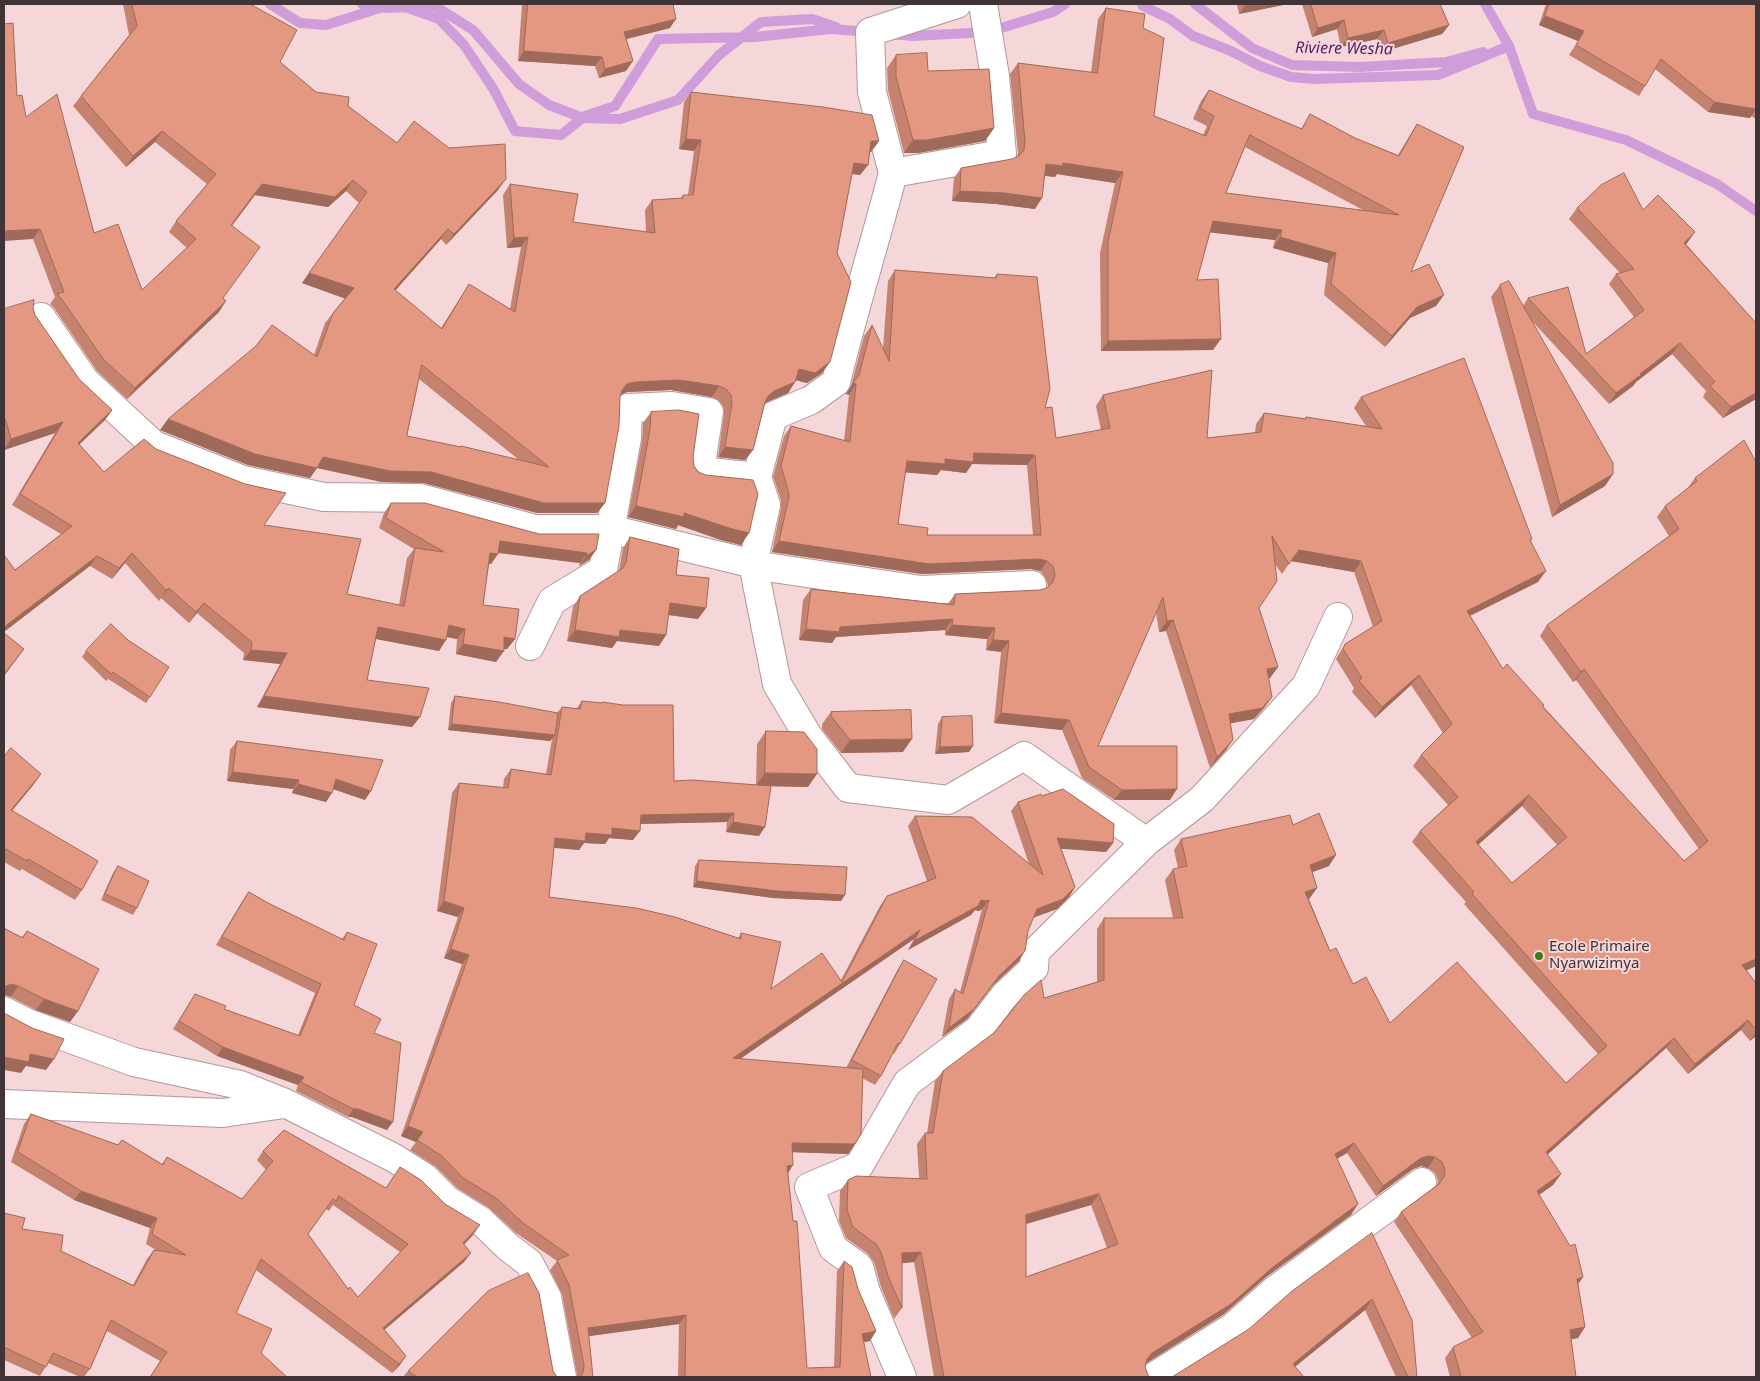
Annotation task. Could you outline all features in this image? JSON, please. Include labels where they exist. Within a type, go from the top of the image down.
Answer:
[{"type":"street","points":[[957,4],[870,32],[872,92],[893,173],[876,239],[848,330],[836,382],[811,400],[773,416],[757,476],[766,505],[753,564],[777,684],[808,736],[848,788],[948,800],[1024,756],[1146,842]]},
{"type":"street","points":[[893,173],[1002,154],[995,76],[983,4]]},
{"type":"street","points":[[41,317],[85,381],[154,445],[243,480],[324,497],[420,498],[535,529],[610,529],[753,564],[921,590],[1032,585]]},
{"type":"street","points":[[530,646],[552,601],[603,570],[627,438],[628,408],[672,406],[710,412],[700,471],[757,476]]},
{"type":"street","points":[[902,1377],[866,1292],[859,1268],[833,1248],[809,1186],[859,1166],[908,1083],[978,1030],[1005,995],[1034,968],[1035,952],[1146,842],[1202,799],[1306,686],[1338,617]]},
{"type":"street","points":[[4,1011],[30,1024],[134,1062],[240,1085],[285,1104],[394,1158],[424,1177],[447,1200],[481,1221],[508,1247],[529,1263],[548,1297],[562,1377]]},
{"type":"street","points":[[4,1104],[223,1113],[285,1104]]},
{"type":"street","points":[[1154,1377],[1233,1327],[1275,1290],[1422,1182]]},
{"type":"building","points":[[132,4],[250,4],[297,30],[280,62],[316,92],[349,97],[348,106],[397,143],[414,121],[449,148],[505,144],[506,179],[454,234],[448,229],[394,289],[442,329],[469,284],[515,312],[528,237],[514,238],[510,184],[578,194],[573,222],[655,233],[652,200],[683,198],[683,195],[693,195],[701,140],[686,139],[691,92],[823,107],[872,115],[879,141],[871,141],[868,165],[854,163],[837,253],[851,282],[830,362],[815,373],[799,369],[795,382],[774,391],[768,396],[753,450],[725,447],[732,403],[731,395],[726,389],[719,386],[679,380],[627,384],[622,390],[620,397],[619,426],[605,503],[544,503],[431,472],[390,471],[323,457],[317,468],[255,454],[168,419],[256,346],[272,325],[317,357],[333,313],[354,288],[309,273],[367,192],[353,180],[335,197],[262,184],[231,225],[260,247],[223,298],[226,301],[135,388],[104,360],[57,294],[64,292],[40,229],[4,231],[4,24],[13,23],[17,96],[22,95],[26,117],[57,94],[94,233],[118,224],[142,290],[196,239],[176,221],[216,174],[162,131],[133,156],[81,96],[137,26]],"holes":[[[422,365],[549,467],[461,446],[407,436]]]},
{"type":"building","points":[[528,4],[673,4],[676,19],[624,32],[633,61],[605,69],[602,57],[524,51]]},
{"type":"building","points":[[1311,4],[1440,4],[1449,25],[1388,43],[1384,30],[1348,38],[1344,20],[1318,28]]},
{"type":"building","points":[[1549,4],[1756,4],[1756,109],[1714,102],[1661,59],[1645,86],[1576,45],[1584,31],[1545,16]]},
{"type":"building","points":[[1106,8],[1145,14],[1143,28],[1164,38],[1154,116],[1206,136],[1214,116],[1200,108],[1209,90],[1302,129],[1310,114],[1355,138],[1399,156],[1417,124],[1464,147],[1411,272],[1429,264],[1444,295],[1417,307],[1392,336],[1331,284],[1336,253],[1280,237],[1282,230],[1213,221],[1197,280],[1218,279],[1221,339],[1108,341],[1108,242],[1123,172],[1063,163],[1063,166],[1046,164],[1042,198],[1004,193],[960,191],[961,168],[1012,159],[1019,156],[1024,150],[1025,142],[1018,63],[1097,73]],"holes":[[[1250,135],[1399,215],[1226,193]]]},
{"type":"building","points":[[927,53],[928,71],[989,69],[994,128],[927,140],[913,140],[896,77],[896,55]]},
{"type":"building","points":[[1624,173],[1643,210],[1658,195],[1695,232],[1684,243],[1756,323],[1756,393],[1731,407],[1710,386],[1715,382],[1680,343],[1616,393],[1528,298],[1568,287],[1586,354],[1644,310],[1616,274],[1634,269],[1577,208],[1601,185]]},
{"type":"building","points":[[895,270],[996,278],[997,274],[1037,277],[1050,389],[1045,408],[1052,407],[1056,438],[1110,428],[1103,395],[1212,370],[1207,438],[1261,432],[1264,413],[1306,419],[1306,417],[1382,429],[1361,397],[1464,358],[1532,539],[1530,540],[1546,571],[1467,611],[1503,669],[1507,664],[1544,705],[1542,706],[1684,861],[1708,841],[1584,669],[1581,672],[1547,625],[1679,529],[1665,506],[1697,481],[1695,478],[1744,440],[1756,462],[1756,959],[1742,965],[1756,983],[1756,1030],[1748,1020],[1695,1064],[1674,1038],[1546,1152],[1561,1174],[1537,1191],[1570,1246],[1575,1244],[1583,1277],[1577,1279],[1585,1327],[1570,1330],[1576,1377],[1461,1377],[1453,1347],[1483,1332],[1401,1212],[1439,1184],[1444,1177],[1445,1170],[1442,1162],[1435,1157],[1421,1158],[1383,1186],[1354,1143],[1335,1154],[1358,1204],[1273,1267],[1231,1304],[1152,1353],[1147,1359],[1145,1367],[1150,1377],[944,1377],[921,1252],[902,1253],[902,1308],[888,1276],[881,1252],[876,1244],[853,1227],[847,1210],[848,1180],[856,1176],[927,1179],[925,1133],[933,1133],[943,1071],[995,1032],[1024,995],[1041,980],[1044,998],[1104,980],[1104,918],[1183,918],[1173,869],[1187,866],[1181,839],[1290,815],[1293,825],[1319,813],[1336,855],[1310,865],[1317,888],[1305,892],[1330,951],[1336,948],[1353,984],[1366,977],[1390,1023],[1457,962],[1566,1083],[1607,1046],[1472,894],[1474,892],[1420,831],[1458,797],[1421,755],[1452,724],[1419,675],[1382,707],[1359,681],[1362,678],[1343,649],[1345,644],[1382,621],[1361,561],[1299,550],[1289,564],[1272,536],[1277,581],[1259,608],[1278,667],[1267,669],[1272,697],[1262,708],[1229,714],[1233,740],[1217,757],[1173,620],[1167,621],[1163,597],[1098,746],[1177,746],[1177,789],[1122,790],[1089,767],[1069,720],[1001,713],[1009,641],[993,640],[995,628],[952,625],[953,619],[840,627],[839,632],[806,629],[811,589],[954,605],[955,594],[1040,590],[1047,588],[1053,582],[1055,574],[1053,566],[1047,561],[1039,559],[929,564],[779,541],[789,497],[781,466],[791,426],[850,442],[856,384],[853,383],[859,375],[872,325],[889,361]],"holes":[[[974,453],[1035,455],[1041,535],[927,535],[928,528],[898,524],[907,461],[945,464],[945,459],[973,462]],[[1529,795],[1567,837],[1512,883],[1476,842]],[[1099,1194],[1118,1244],[1026,1277],[1026,1215]]]},
{"type":"building","points":[[1509,281],[1613,463],[1613,474],[1560,505],[1500,285]]},
{"type":"building","points":[[34,300],[33,308],[35,315],[79,379],[112,410],[78,443],[104,472],[144,439],[156,449],[245,484],[286,493],[264,525],[361,539],[347,594],[404,606],[415,548],[444,552],[386,518],[391,503],[425,503],[539,534],[599,534],[596,550],[586,556],[587,553],[500,541],[498,554],[490,553],[483,605],[519,609],[515,639],[504,637],[504,651],[463,644],[465,629],[449,625],[446,640],[378,627],[367,680],[429,688],[420,717],[264,696],[287,653],[251,650],[252,642],[204,603],[196,612],[169,588],[166,590],[132,553],[119,568],[97,556],[4,627],[4,555],[15,570],[72,526],[20,494],[63,422],[11,439],[4,415],[4,309]]},
{"type":"building","points":[[679,410],[699,414],[693,457],[694,466],[698,472],[706,475],[753,480],[758,494],[749,533],[684,513],[684,517],[636,506],[650,429],[651,412]]},
{"type":"building","points":[[630,537],[679,549],[676,575],[709,578],[706,608],[670,603],[666,635],[620,630],[619,637],[575,630],[580,596],[623,568],[626,562]]},
{"type":"building","points":[[111,624],[128,640],[169,667],[150,697],[113,672],[111,674],[86,651]]},
{"type":"building","points":[[4,633],[24,649],[5,673],[4,672]]},
{"type":"building","points":[[455,696],[558,713],[555,735],[452,724]]},
{"type":"building","points":[[582,701],[623,705],[673,705],[674,781],[692,780],[771,786],[765,827],[733,822],[734,813],[641,815],[640,831],[612,828],[612,835],[586,833],[585,841],[555,838],[549,897],[636,908],[675,917],[741,939],[741,933],[781,942],[771,989],[822,953],[842,982],[887,896],[936,878],[915,816],[972,817],[1043,875],[1018,802],[1063,789],[1114,824],[1113,843],[1057,838],[1075,887],[1063,899],[1037,909],[1028,931],[1025,951],[999,976],[974,1009],[949,1028],[955,989],[963,994],[989,900],[981,900],[978,906],[914,941],[920,930],[733,1058],[863,1069],[861,1134],[855,1144],[792,1143],[793,1165],[787,1166],[793,1221],[797,1221],[807,1368],[840,1367],[844,1261],[852,1267],[858,1289],[876,1331],[862,1334],[871,1377],[685,1377],[686,1315],[588,1328],[593,1377],[580,1377],[583,1373],[584,1365],[569,1285],[557,1260],[569,1255],[523,1223],[496,1198],[463,1178],[442,1156],[417,1140],[423,1132],[408,1126],[469,955],[451,949],[464,908],[444,901],[459,783],[508,788],[511,769],[551,775],[562,707],[580,709]]},
{"type":"building","points":[[911,710],[912,739],[850,740],[831,716],[831,712]]},
{"type":"building","points":[[972,716],[973,746],[940,747],[942,717]]},
{"type":"building","points":[[766,731],[804,732],[817,749],[817,774],[765,773]]},
{"type":"building","points":[[237,741],[383,760],[371,791],[336,779],[332,793],[298,784],[299,780],[233,772]]},
{"type":"building","points":[[11,748],[41,774],[11,810],[98,861],[82,890],[28,859],[27,861],[4,848],[4,757]]},
{"type":"building","points":[[699,860],[847,867],[845,895],[777,891],[697,881]]},
{"type":"building","points":[[118,866],[149,881],[137,908],[105,894]]},
{"type":"building","points":[[249,892],[344,940],[347,932],[377,944],[354,1005],[381,1019],[374,1033],[401,1043],[393,1122],[358,1109],[353,1109],[301,1082],[304,1077],[223,1047],[179,1021],[195,994],[226,1006],[224,1009],[300,1036],[321,984],[222,937]]},
{"type":"building","points":[[4,928],[23,938],[27,931],[99,969],[78,1011],[44,999],[18,986],[11,984],[4,987]]},
{"type":"building","points":[[904,960],[937,979],[900,1044],[898,1043],[881,1076],[852,1060]]},
{"type":"building","points":[[4,1013],[32,1028],[64,1039],[54,1059],[30,1054],[29,1062],[4,1057]]},
{"type":"building","points":[[31,1114],[118,1145],[122,1140],[163,1165],[167,1157],[242,1199],[273,1161],[263,1151],[284,1130],[386,1188],[400,1167],[421,1180],[445,1204],[480,1225],[463,1243],[471,1253],[383,1328],[406,1356],[399,1364],[261,1259],[236,1313],[272,1329],[261,1353],[287,1377],[150,1377],[167,1352],[111,1320],[90,1369],[53,1353],[46,1367],[4,1347],[4,1213],[25,1218],[22,1229],[63,1235],[61,1251],[134,1286],[154,1250],[186,1255],[152,1234],[157,1218],[81,1191],[18,1152]],"holes":[[[339,1196],[408,1244],[358,1297],[350,1287],[348,1289],[308,1234],[333,1199],[336,1201]]]},
{"type":"building","points":[[1372,1233],[1412,1320],[1417,1377],[1408,1377],[1372,1299],[1293,1364],[1304,1377],[1172,1377],[1249,1329],[1292,1291]]},
{"type":"building","points":[[528,1273],[539,1293],[553,1371],[557,1377],[417,1377],[408,1371],[488,1291]]},
{"type":"waterway","points":[[270,4],[300,23],[326,25],[380,8]]},
{"type":"waterway","name":"Riviere Wesha","points":[[362,4],[387,8],[435,6],[473,30],[519,84],[549,105],[583,118],[620,119],[678,100],[719,55],[761,22],[812,19],[836,27]]},
{"type":"waterway","points":[[397,4],[439,19],[464,45],[494,90],[515,131],[561,135],[585,116],[615,106],[658,39],[755,37],[831,29],[870,32]]},
{"type":"waterway","name":"Riviere Wesha","points":[[892,34],[913,36],[988,32],[1053,12],[1065,4]]},
{"type":"waterway","points":[[1142,4],[1170,19],[1193,36],[1231,51],[1260,66],[1291,77],[1315,79],[1438,75],[1509,46]]},
{"type":"waterway","name":"Riviere Wesha","points":[[1195,4],[1252,48],[1292,65],[1360,67],[1446,62],[1483,52]]},
{"type":"waterway","points":[[1485,4],[1509,46],[1533,114],[1626,140],[1717,184],[1756,211]]},
{"type":"place","name":"Ecole Primaire Nyarwizimya","points":[[1539,956]]}]
